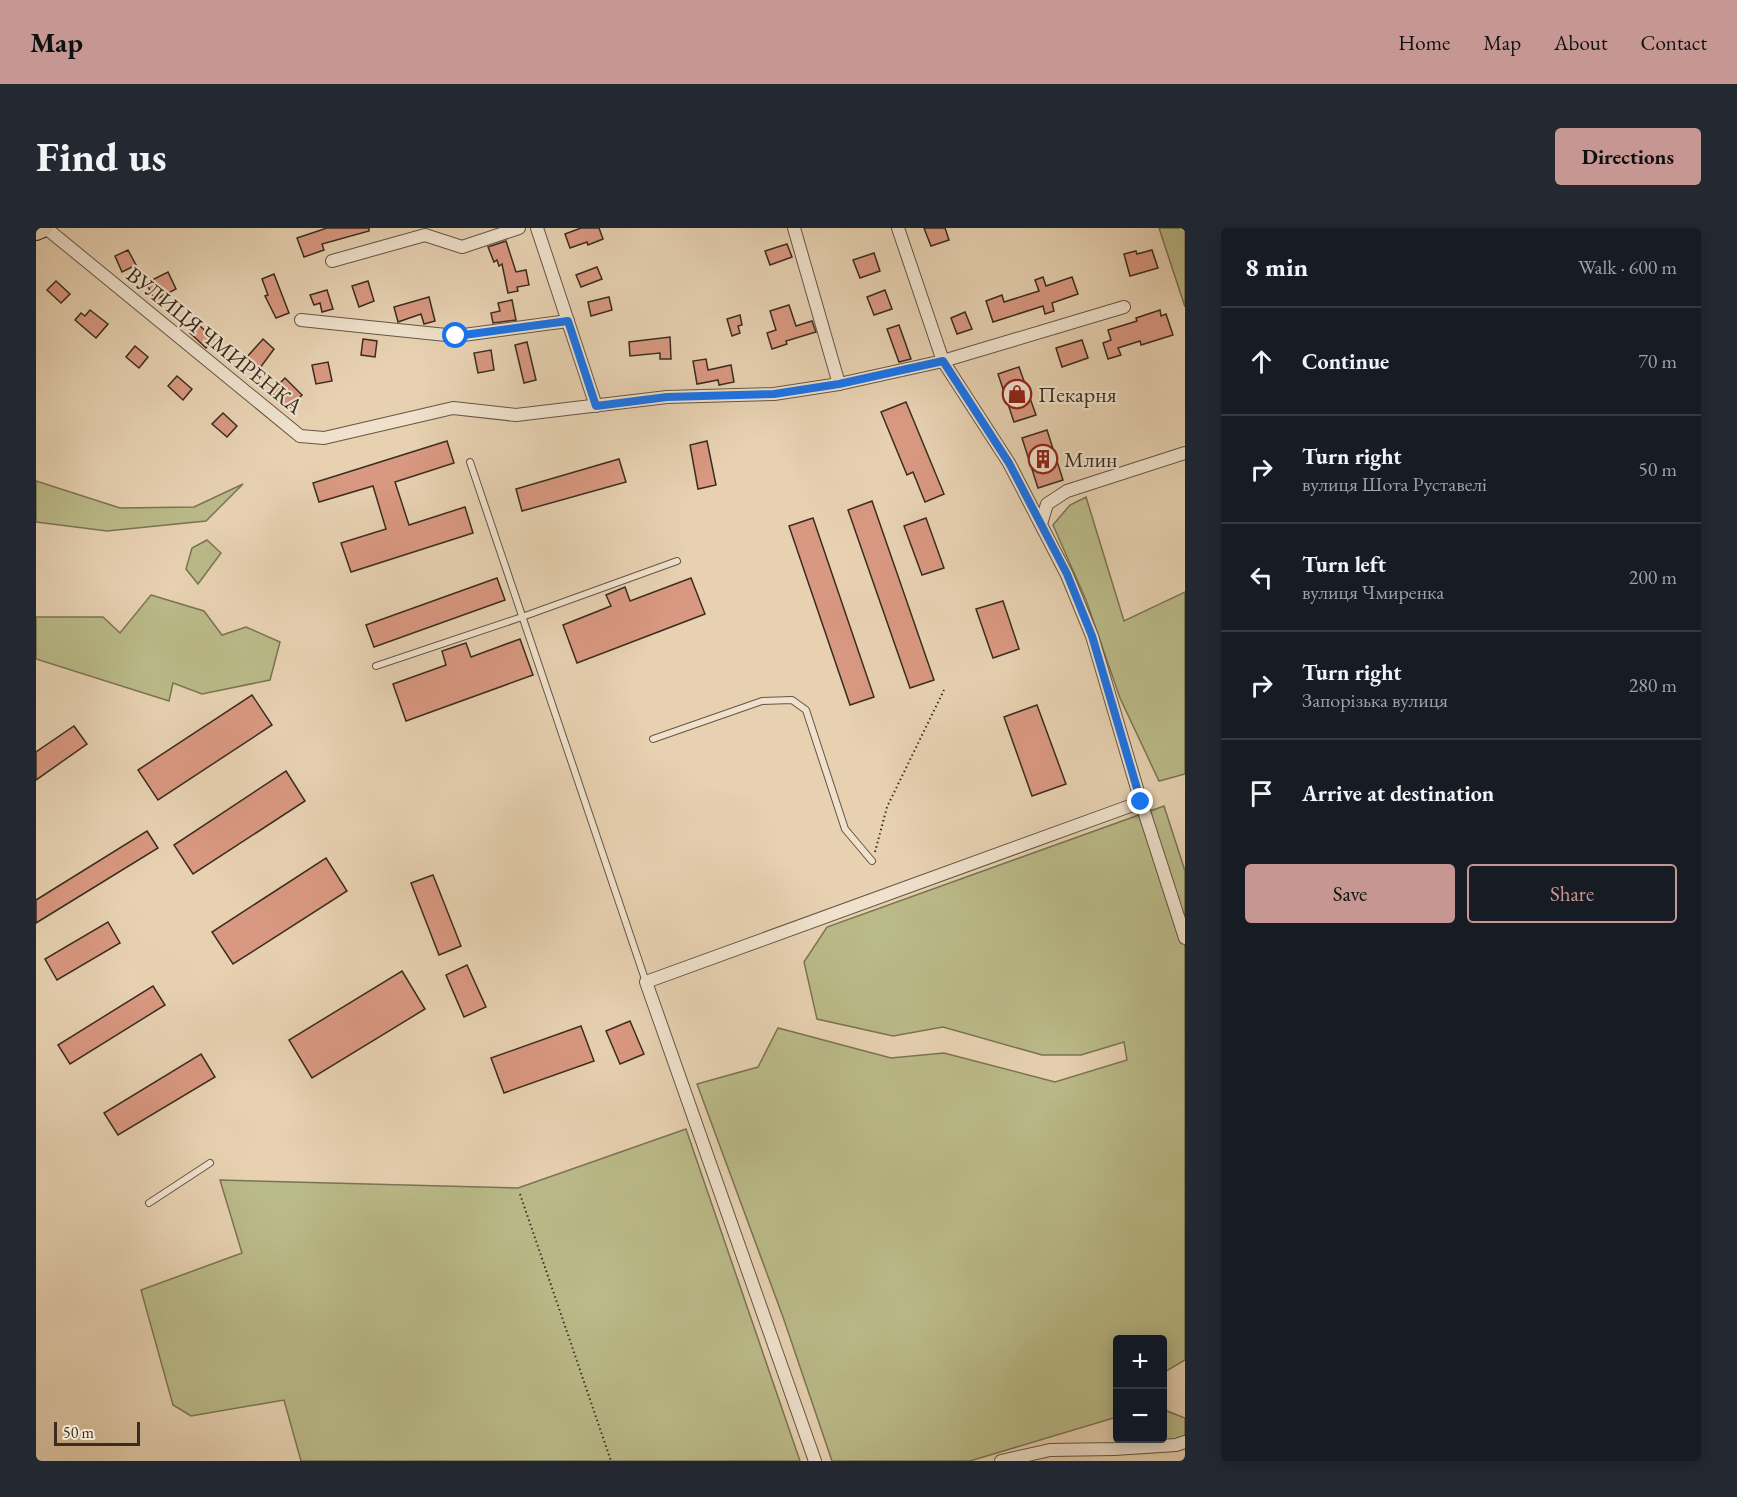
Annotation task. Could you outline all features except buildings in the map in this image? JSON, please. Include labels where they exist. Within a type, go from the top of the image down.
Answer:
[{"type":"main road","points":[[36,231],[45,228]]},
{"type":"street","name":"ВУЛИЦЯ ЧМИРЕНКА","points":[[45,228],[300,436],[324,438],[453,408],[516,415],[667,397],[774,394],[839,384],[943,361],[1124,307]]},
{"type":"street","points":[[332,261],[425,235],[462,247],[519,228]]},
{"type":"street","points":[[537,228],[596,406]]},
{"type":"street","points":[[794,228],[839,384]]},
{"type":"street","points":[[898,228],[943,361],[1009,463],[1067,574],[1092,636],[1141,802],[1185,938]]},
{"type":"street","points":[[301,320],[456,336],[568,321]]},
{"type":"street","points":[[1041,524],[1047,504],[1067,491],[1185,453]]},
{"type":"street","points":[[815,1461],[646,982],[1141,802]]},
{"type":"street","points":[[1001,1461],[1050,1450],[1114,1449],[1176,1445],[1185,1442]]},
{"type":"lane","points":[[470,462],[646,982]]},
{"type":"lane","points":[[376,666],[522,617],[677,561]]},
{"type":"lane","points":[[653,740],[762,701],[792,700],[806,710],[845,829],[872,861]]},
{"type":"lane","points":[[148,1203],[210,1163]]},
{"type":"path","points":[[872,861],[887,807],[944,690]]},
{"type":"path","points":[[520,1194],[611,1461]]},
{"type":"green space","points":[[1159,228],[1185,228],[1185,307]]},
{"type":"green space","points":[[36,481],[120,508],[194,507],[243,484],[206,521],[107,531],[36,522]]},
{"type":"green space","points":[[1086,497],[1124,621],[1185,592],[1185,774],[1159,781],[1120,698],[1086,600],[1053,525],[1070,505]]},
{"type":"green space","points":[[207,540],[221,553],[198,584],[186,569],[192,548]]},
{"type":"green space","points":[[151,595],[204,611],[222,635],[246,627],[280,642],[270,680],[202,694],[173,683],[169,701],[36,659],[36,617],[103,617],[120,633]]},
{"type":"green space","points":[[1164,806],[1185,871],[1185,1360],[1167,1371],[1167,1335],[1113,1335],[1113,1418],[970,1461],[832,1461],[783,1317],[697,1084],[758,1067],[778,1028],[891,1058],[944,1053],[1055,1082],[1127,1060],[1124,1042],[1081,1055],[1042,1055],[943,1027],[893,1036],[817,1019],[804,962],[827,927]]},
{"type":"green space","points":[[686,1129],[800,1461],[301,1461],[284,1400],[191,1416],[173,1405],[141,1290],[242,1253],[220,1180],[518,1188]]},
{"type":"green space","points":[[1167,1411],[1185,1418],[1185,1442],[1136,1448],[1133,1443],[1167,1443]]},
{"type":"place","name":"Пекарня","points":[[1017,394]]},
{"type":"place","name":"Млин","points":[[1043,459]]},
{"type":"route","points":[[456,336],[568,321],[596,406],[667,397],[774,394],[839,384],[943,361],[1009,463],[1067,574],[1092,636],[1141,802]]}]
